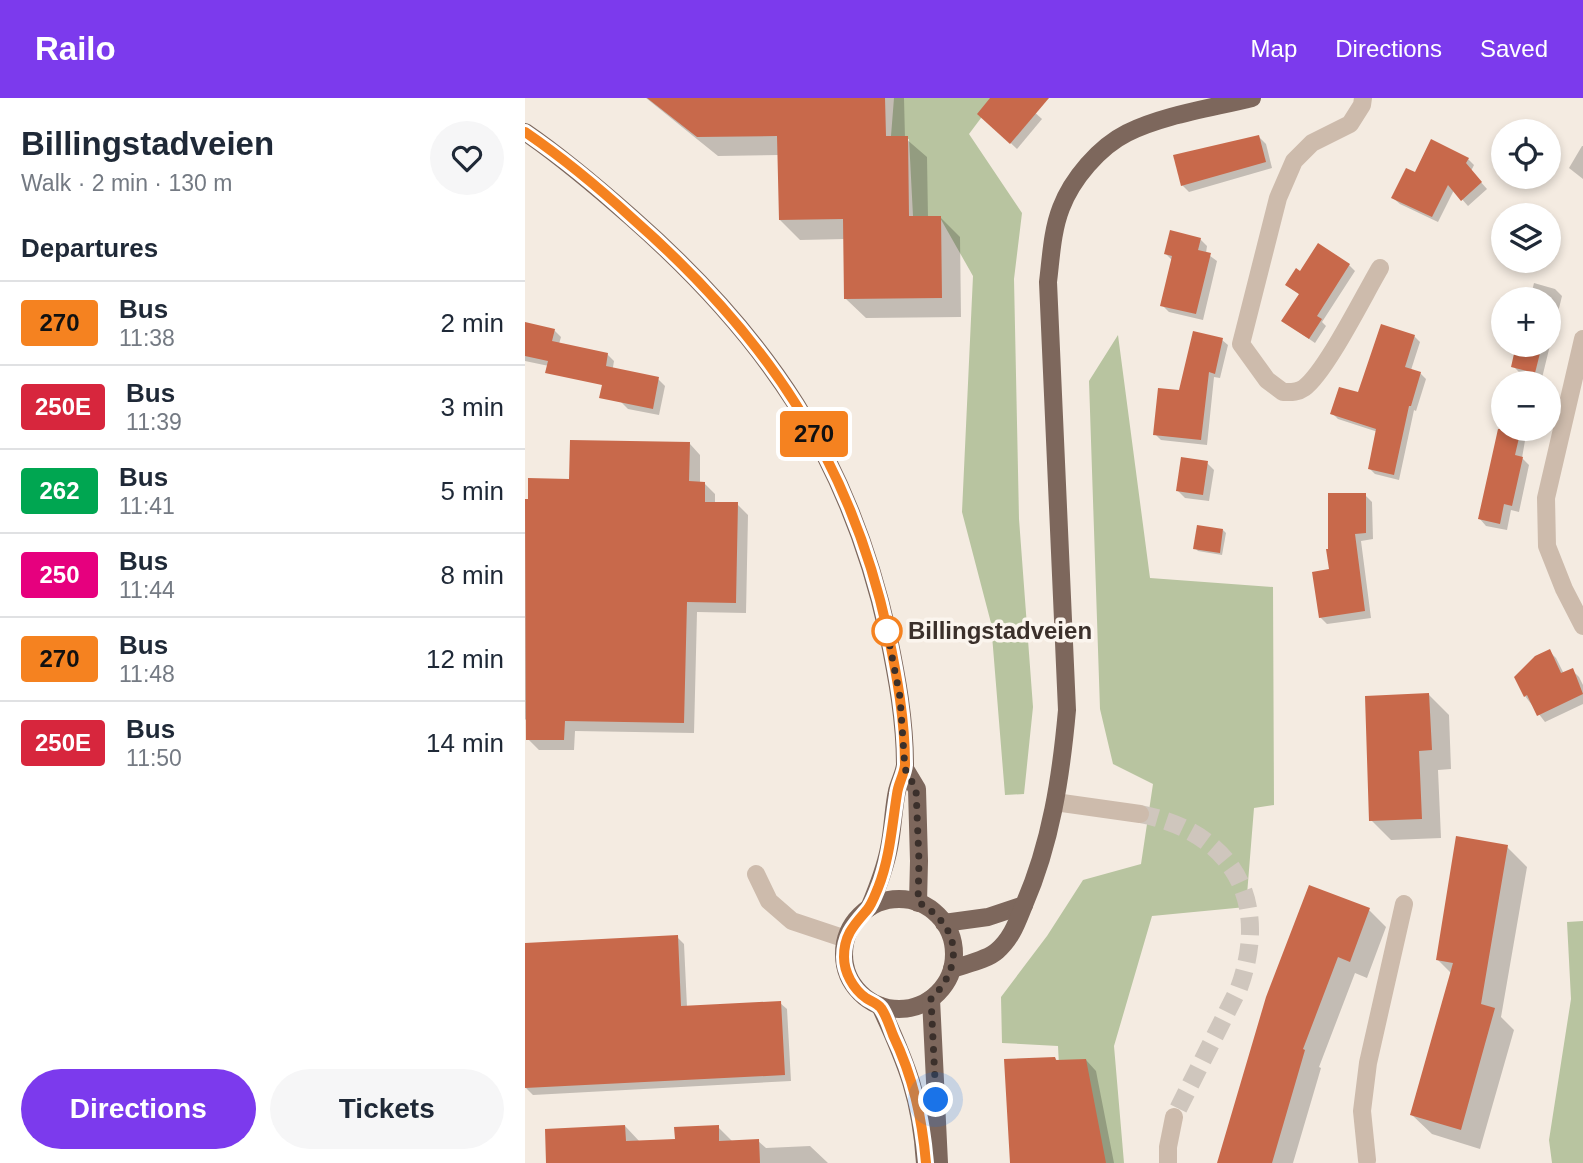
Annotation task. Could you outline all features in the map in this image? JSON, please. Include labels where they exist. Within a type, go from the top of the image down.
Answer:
[{"type":"main road","points":[[952,969],[995,953],[1011,936],[1040,863],[1055,802],[1067,710],[1048,282],[1061,208],[1081,174],[1102,150],[1127,133],[1162,121],[1252,98]]},
{"type":"main road","points":[[525,132],[593,183],[698,279],[747,335],[789,391],[828,458],[850,506],[875,580],[900,697],[905,769],[916,789],[918,902]]},
{"type":"main road","points":[[869,908],[893,900],[918,902],[944,923],[953,945],[952,969],[944,986],[931,999],[907,1009],[880,1006],[862,996],[849,979],[844,960],[846,939],[851,927],[869,908],[880,884],[889,850],[897,789],[905,769]]},
{"type":"main road","points":[[944,923],[988,916],[1024,905]]},
{"type":"main road","points":[[931,999],[939,1163]]},
{"type":"main road","points":[[880,1006],[913,1082],[920,1109],[926,1163]]},
{"type":"street","points":[[1363,98],[1362,105],[1350,124],[1312,143],[1294,161],[1277,198],[1241,344],[1267,380],[1283,393],[1298,392],[1306,387],[1330,354],[1380,268]]},
{"type":"street","points":[[1583,338],[1546,498],[1547,546],[1564,589],[1583,626]]},
{"type":"street","points":[[1055,802],[1140,814]]},
{"type":"street","points":[[755,874],[769,901],[792,921],[846,939]]},
{"type":"street","points":[[1370,1162],[1362,1111],[1368,1063],[1404,904]]},
{"type":"street","points":[[1168,1163],[1174,1117]]},
{"type":"green space","points":[[894,98],[996,98],[969,134],[1022,213],[1014,279],[1019,519],[1033,707],[1024,794],[1005,795],[991,623],[962,512],[973,276],[939,216],[913,216],[909,139],[891,136]]},
{"type":"green space","points":[[1118,335],[1150,578],[1273,587],[1274,805],[1254,808],[1246,907],[1152,916],[1114,1046],[1124,1163],[1064,1163],[1058,1046],[1002,1043],[1001,997],[1047,936],[1083,880],[1141,864],[1153,784],[1113,764],[1100,709],[1089,381]]},
{"type":"green space","points":[[1583,921],[1583,1163],[1552,1163],[1549,1140],[1571,999],[1567,922]]},
{"type":"building","points":[[647,98],[885,98],[886,136],[908,136],[909,216],[941,216],[942,298],[844,299],[843,219],[779,220],[777,136],[697,137]]},
{"type":"building","points":[[990,98],[1049,98],[1010,144],[977,114]]},
{"type":"building","points":[[1259,135],[1266,162],[1181,186],[1173,155]]},
{"type":"building","points":[[1431,139],[1469,158],[1466,163],[1482,182],[1461,201],[1448,185],[1432,217],[1391,198],[1406,168],[1415,172]]},
{"type":"building","points":[[1170,230],[1201,238],[1198,250],[1211,253],[1196,314],[1160,306],[1172,256],[1164,254]]},
{"type":"building","points":[[1318,243],[1350,264],[1317,316],[1322,319],[1309,339],[1281,321],[1299,294],[1285,285],[1296,268],[1300,271]]},
{"type":"building","points":[[525,322],[555,329],[552,341],[608,353],[606,366],[659,377],[653,409],[599,398],[602,385],[545,373],[548,361],[525,356]]},
{"type":"building","points":[[1381,324],[1415,335],[1405,367],[1421,372],[1409,406],[1394,475],[1368,469],[1376,429],[1330,414],[1339,387],[1358,392]]},
{"type":"building","points":[[1193,331],[1223,338],[1215,374],[1209,372],[1201,440],[1153,435],[1158,388],[1179,390]]},
{"type":"building","points":[[1513,357],[1539,357],[1536,371],[1511,367]]},
{"type":"building","points":[[570,440],[690,442],[689,481],[705,482],[705,502],[738,502],[736,603],[687,602],[684,723],[565,721],[564,740],[526,740],[525,499],[528,499],[528,478],[569,479]]},
{"type":"building","points":[[1495,441],[1518,441],[1515,455],[1523,457],[1512,506],[1504,504],[1500,524],[1478,519]]},
{"type":"building","points":[[1181,457],[1208,461],[1203,495],[1176,491]]},
{"type":"building","points":[[1328,493],[1366,493],[1366,533],[1355,534],[1365,611],[1319,618],[1312,572],[1329,569],[1326,549]]},
{"type":"building","points":[[1197,525],[1223,529],[1220,553],[1193,549]]},
{"type":"building","points":[[1550,649],[1561,673],[1573,668],[1583,694],[1537,716],[1514,677],[1535,656]]},
{"type":"building","points":[[1429,693],[1432,750],[1419,751],[1422,819],[1369,821],[1365,696]]},
{"type":"building","points":[[1456,836],[1508,845],[1481,1004],[1495,1008],[1461,1130],[1410,1115],[1453,963],[1436,960]]},
{"type":"building","points":[[1309,885],[1370,908],[1350,962],[1338,957],[1303,1049],[1305,1050],[1272,1163],[1217,1163],[1266,997]]},
{"type":"building","points":[[678,935],[681,1006],[781,1001],[785,1075],[525,1088],[525,943]]},
{"type":"building","points":[[1055,1057],[1056,1060],[1086,1059],[1106,1163],[1010,1163],[1004,1059]]},
{"type":"building","points":[[625,1125],[626,1141],[675,1139],[674,1127],[719,1125],[719,1141],[759,1139],[760,1163],[546,1163],[545,1129]]},
{"type":"tunnel","points":[[1140,814],[1172,823],[1199,836],[1220,854],[1236,875],[1246,899],[1250,926],[1248,956],[1239,988],[1174,1117]]},
{"type":"bus line","name":"270","points":[[525,132],[593,183],[681,261],[716,297],[789,391],[828,458],[850,506],[875,580],[892,651],[900,697],[905,769],[897,789],[889,850],[880,884],[869,908],[851,927],[846,939],[844,960],[849,979],[862,996],[880,1006],[905,1059],[920,1109],[926,1163]]},
{"type":"place","name":"Billingstadveien","points":[[887,631]]},
{"type":"route","points":[[887,631],[886,626],[900,697],[905,769],[916,789],[918,902],[944,923],[953,945],[952,969],[944,986],[931,999],[936,1100]]}]
